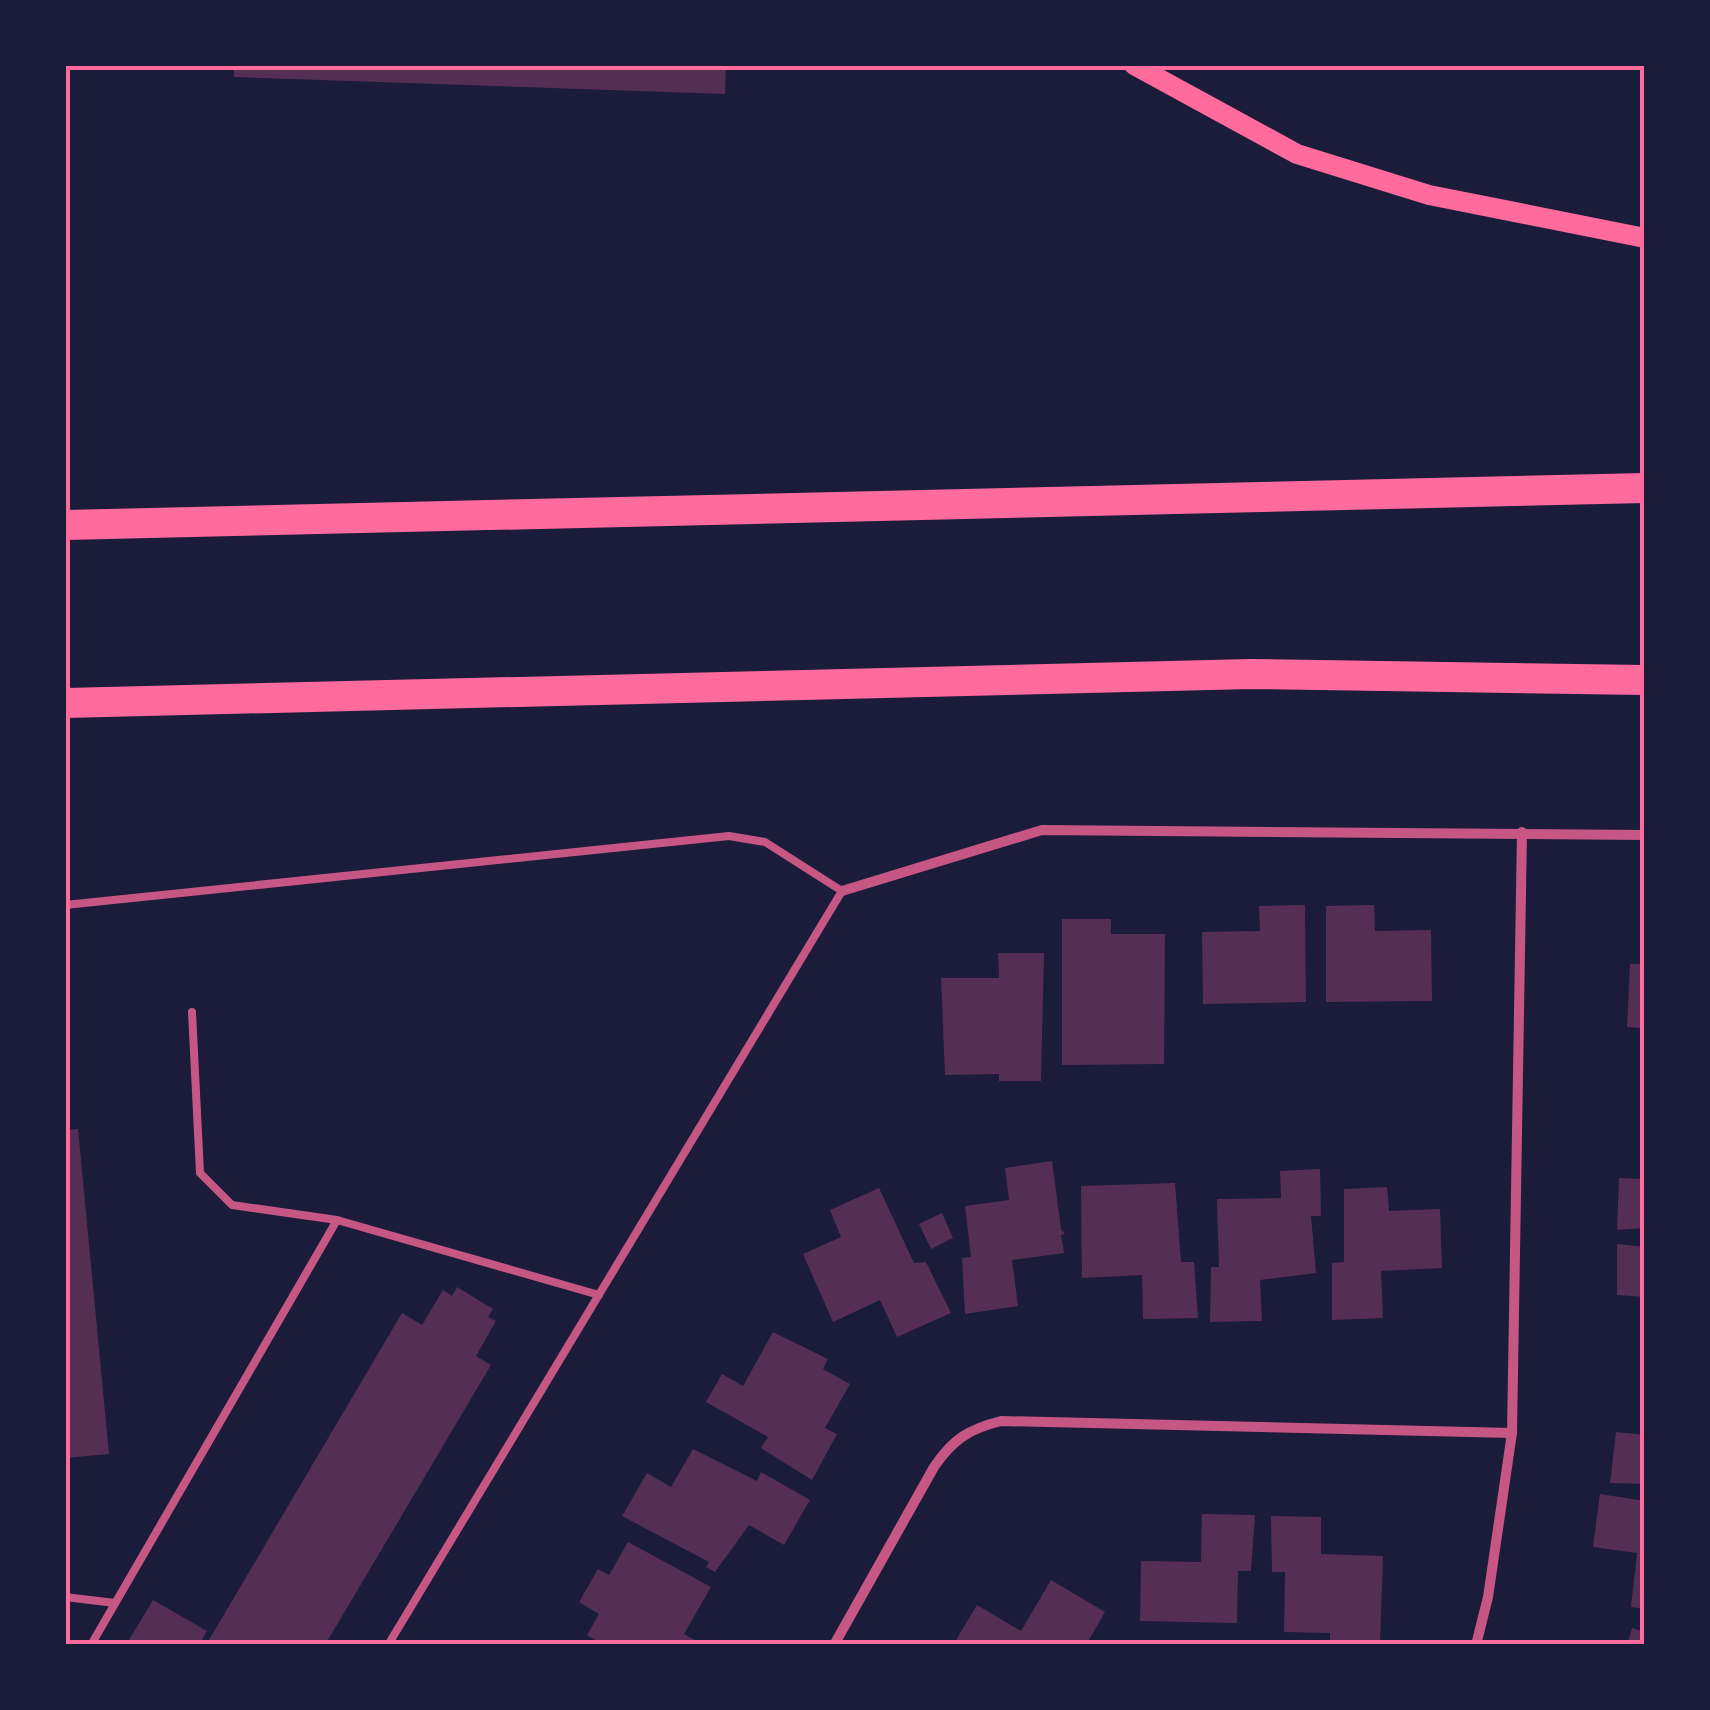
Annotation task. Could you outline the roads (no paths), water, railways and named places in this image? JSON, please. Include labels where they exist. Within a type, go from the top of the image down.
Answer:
[{"type":"highway","points":[[65,525],[1645,488]]},
{"type":"highway","points":[[65,702],[1251,674],[1645,680]]},
{"type":"main road","points":[[1134,65],[1297,154],[1429,196],[1645,238]]},
{"type":"street","points":[[842,891],[1042,830],[1645,835]]},
{"type":"street","points":[[1476,1645],[1488,1597],[1512,1433],[1522,832]]},
{"type":"street","points":[[834,1645],[934,1467],[950,1444],[971,1429],[1017,1422],[1512,1433]]},
{"type":"lane","points":[[65,905],[730,836],[764,842],[842,891],[388,1645]]},
{"type":"lane","points":[[192,1012],[200,1173],[232,1204],[337,1220],[599,1294]]},
{"type":"lane","points":[[91,1645],[337,1220]]},
{"type":"lane","points":[[65,1597],[115,1604]]}]
